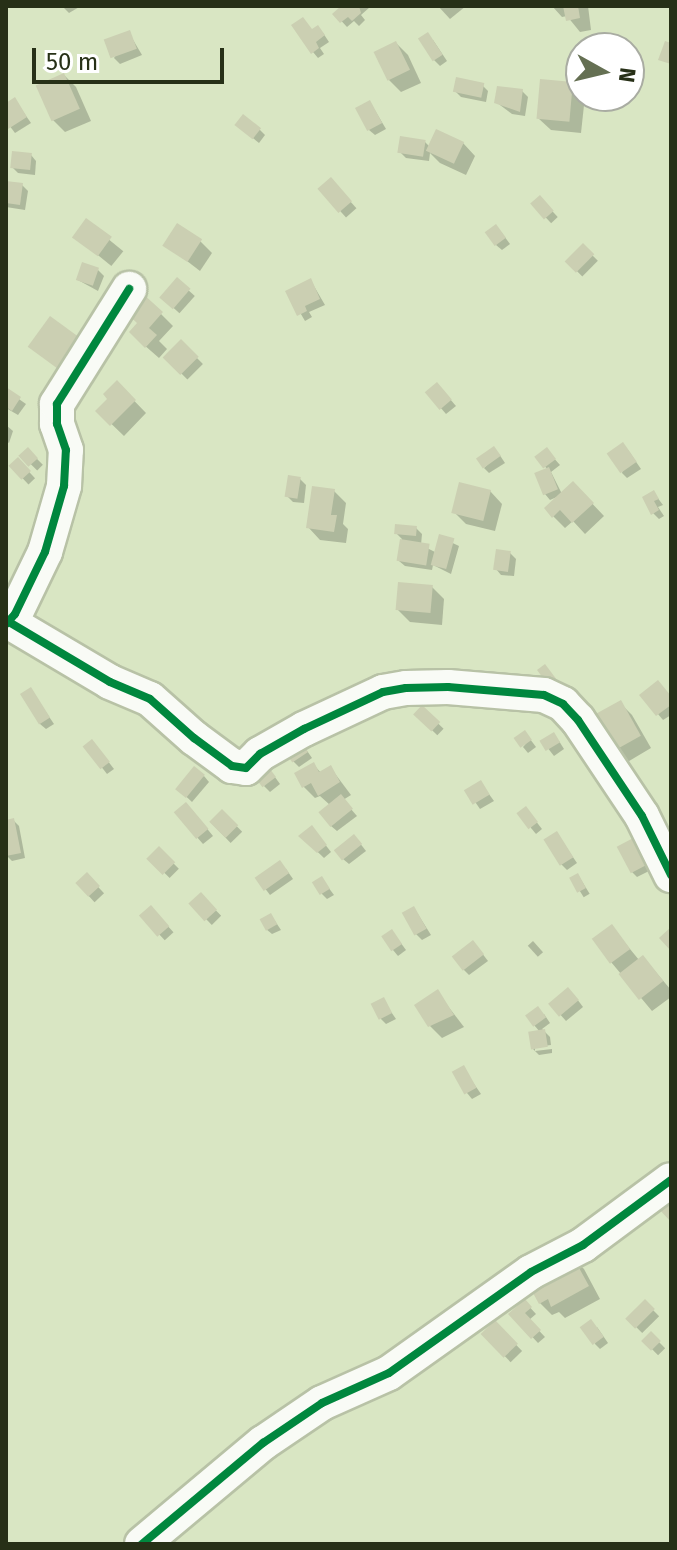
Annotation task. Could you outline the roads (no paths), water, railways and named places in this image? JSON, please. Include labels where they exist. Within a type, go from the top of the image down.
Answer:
[{"type":"street","points":[[129,289],[57,404],[57,424],[66,450],[64,486],[45,552],[7,623],[110,682],[150,699],[232,766],[246,768],[260,754],[304,729],[383,692],[448,687],[544,695],[563,704],[578,720],[642,816],[671,875]]},
{"type":"street","points":[[142,1544],[263,1443],[322,1403],[389,1373],[531,1272],[583,1245],[671,1180]]}]
